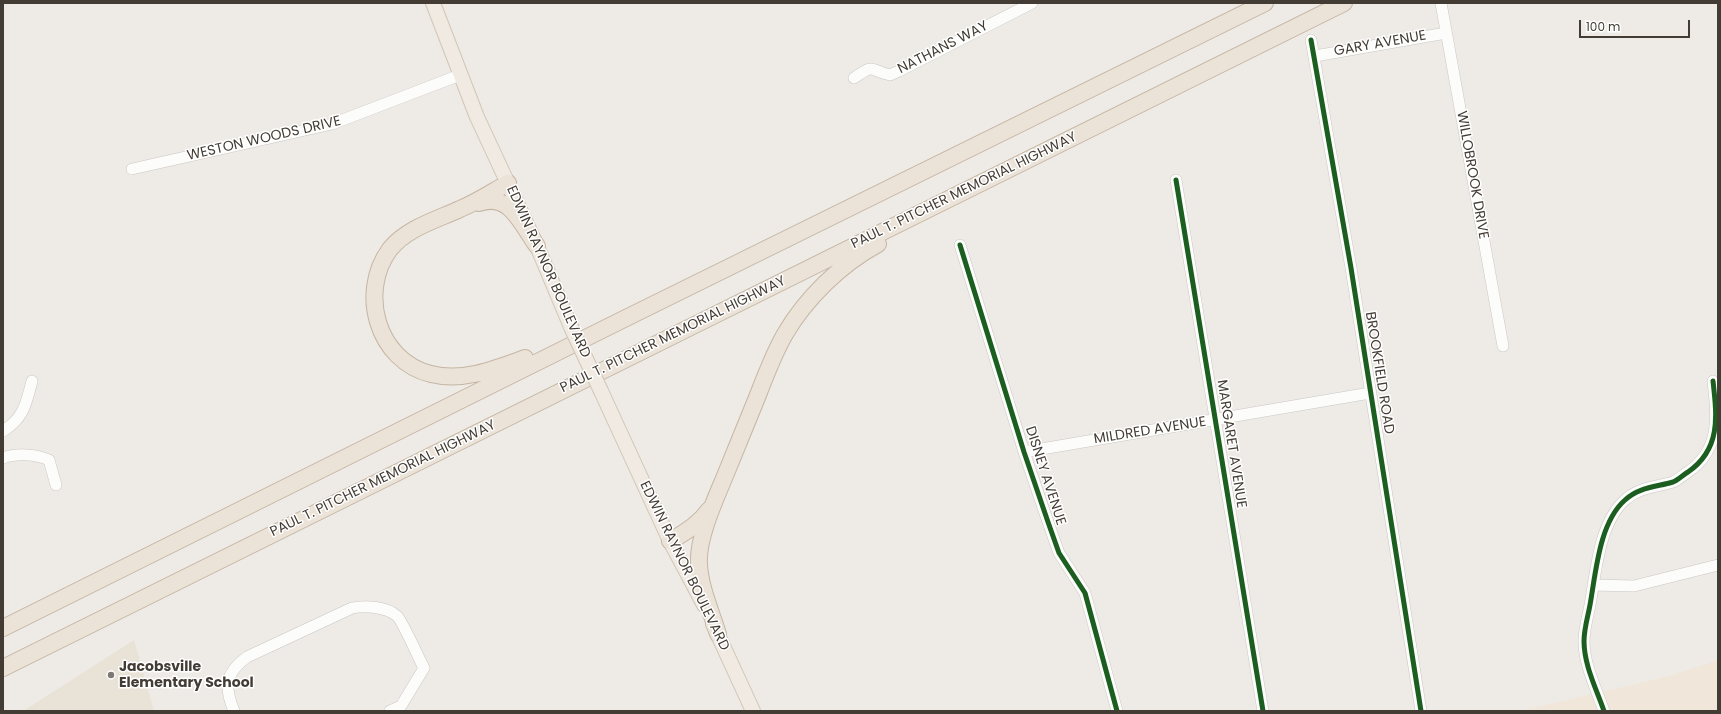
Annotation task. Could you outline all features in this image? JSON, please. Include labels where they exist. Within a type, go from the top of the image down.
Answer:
[{"type":"highway","points":[[3,628],[628,317],[1265,3]]},
{"type":"highway","name":"PAUL T. PITCHER MEMORIAL HIGHWAY","points":[[3,668],[1344,3]]},
{"type":"highway","points":[[718,634],[702,582],[699,564],[700,549],[714,504],[771,361],[785,333],[801,311],[832,277],[850,262],[902,230],[1139,105]]},
{"type":"highway","points":[[508,183],[462,208],[412,230],[399,240],[390,250],[382,262],[374,290],[374,303],[376,317],[381,332],[390,347],[401,359],[416,368],[431,374],[447,376],[471,375],[504,366],[628,317]]},
{"type":"highway","points":[[462,208],[487,200],[498,200],[505,203],[511,209],[536,246]]},
{"type":"highway","points":[[670,541],[696,524],[714,504]]},
{"type":"main road","name":"EDWIN RAYNOR BOULEVARD","points":[[433,3],[460,75],[571,327],[670,541],[718,634],[753,711]]},
{"type":"street","name":"NATHANS WAY","points":[[854,78],[868,69],[874,68],[890,75],[1032,3]]},
{"type":"street","name":"WILLOBROOK DRIVE","points":[[1441,3],[1503,346]]},
{"type":"street","name":"GARY AVENUE","points":[[1315,56],[1446,33]]},
{"type":"street","name":"BROOKFIELD ROAD","points":[[1311,40],[1315,56],[1421,711]]},
{"type":"street","name":"WESTON WOODS DRIVE","points":[[132,169],[332,124],[460,75]]},
{"type":"street","name":"MARGARET AVENUE","points":[[1176,180],[1263,711]]},
{"type":"street","name":"DISNEY AVENUE","points":[[960,244],[1024,452],[1059,553],[1085,593],[1117,711]]},
{"type":"street","points":[[3,431],[20,418],[26,405],[32,381]]},
{"type":"street","points":[[1604,711],[1587,664],[1584,640],[1602,543],[1608,525],[1616,510],[1625,500],[1642,489],[1674,482],[1696,467],[1704,457],[1715,432],[1717,417],[1713,381]]},
{"type":"street","name":"MILDRED AVENUE","points":[[1024,452],[1370,393]]},
{"type":"street","points":[[3,458],[15,454],[49,460],[56,485]]},
{"type":"street","points":[[1594,585],[1634,586],[1718,565]]},
{"type":"street","points":[[234,711],[228,697],[227,683],[234,668],[240,662],[247,657],[352,608],[358,607],[386,610],[398,616],[424,668],[401,706],[390,711]]},
{"type":"shaded area","name":"Jacobsville Elementary School","points":[[134,640],[154,711],[23,711]]},
{"type":"shaded area","points":[[1718,660],[1718,711],[1520,711],[1669,676]]},
{"type":"cycle path","points":[[1311,40],[1351,268],[1421,711]]},
{"type":"cycle path","points":[[1176,180],[1263,711]]},
{"type":"cycle path","points":[[960,245],[1024,452],[1059,553],[1085,593],[1117,711]]},
{"type":"cycle path","points":[[1604,711],[1588,668],[1584,641],[1585,627],[1597,563],[1604,535],[1609,521],[1616,510],[1630,496],[1636,492],[1648,488],[1673,482],[1699,463],[1711,443],[1716,420],[1713,381]]},
{"type":"place","name":"Jacobsville Elementary School","points":[[111,675]]}]
